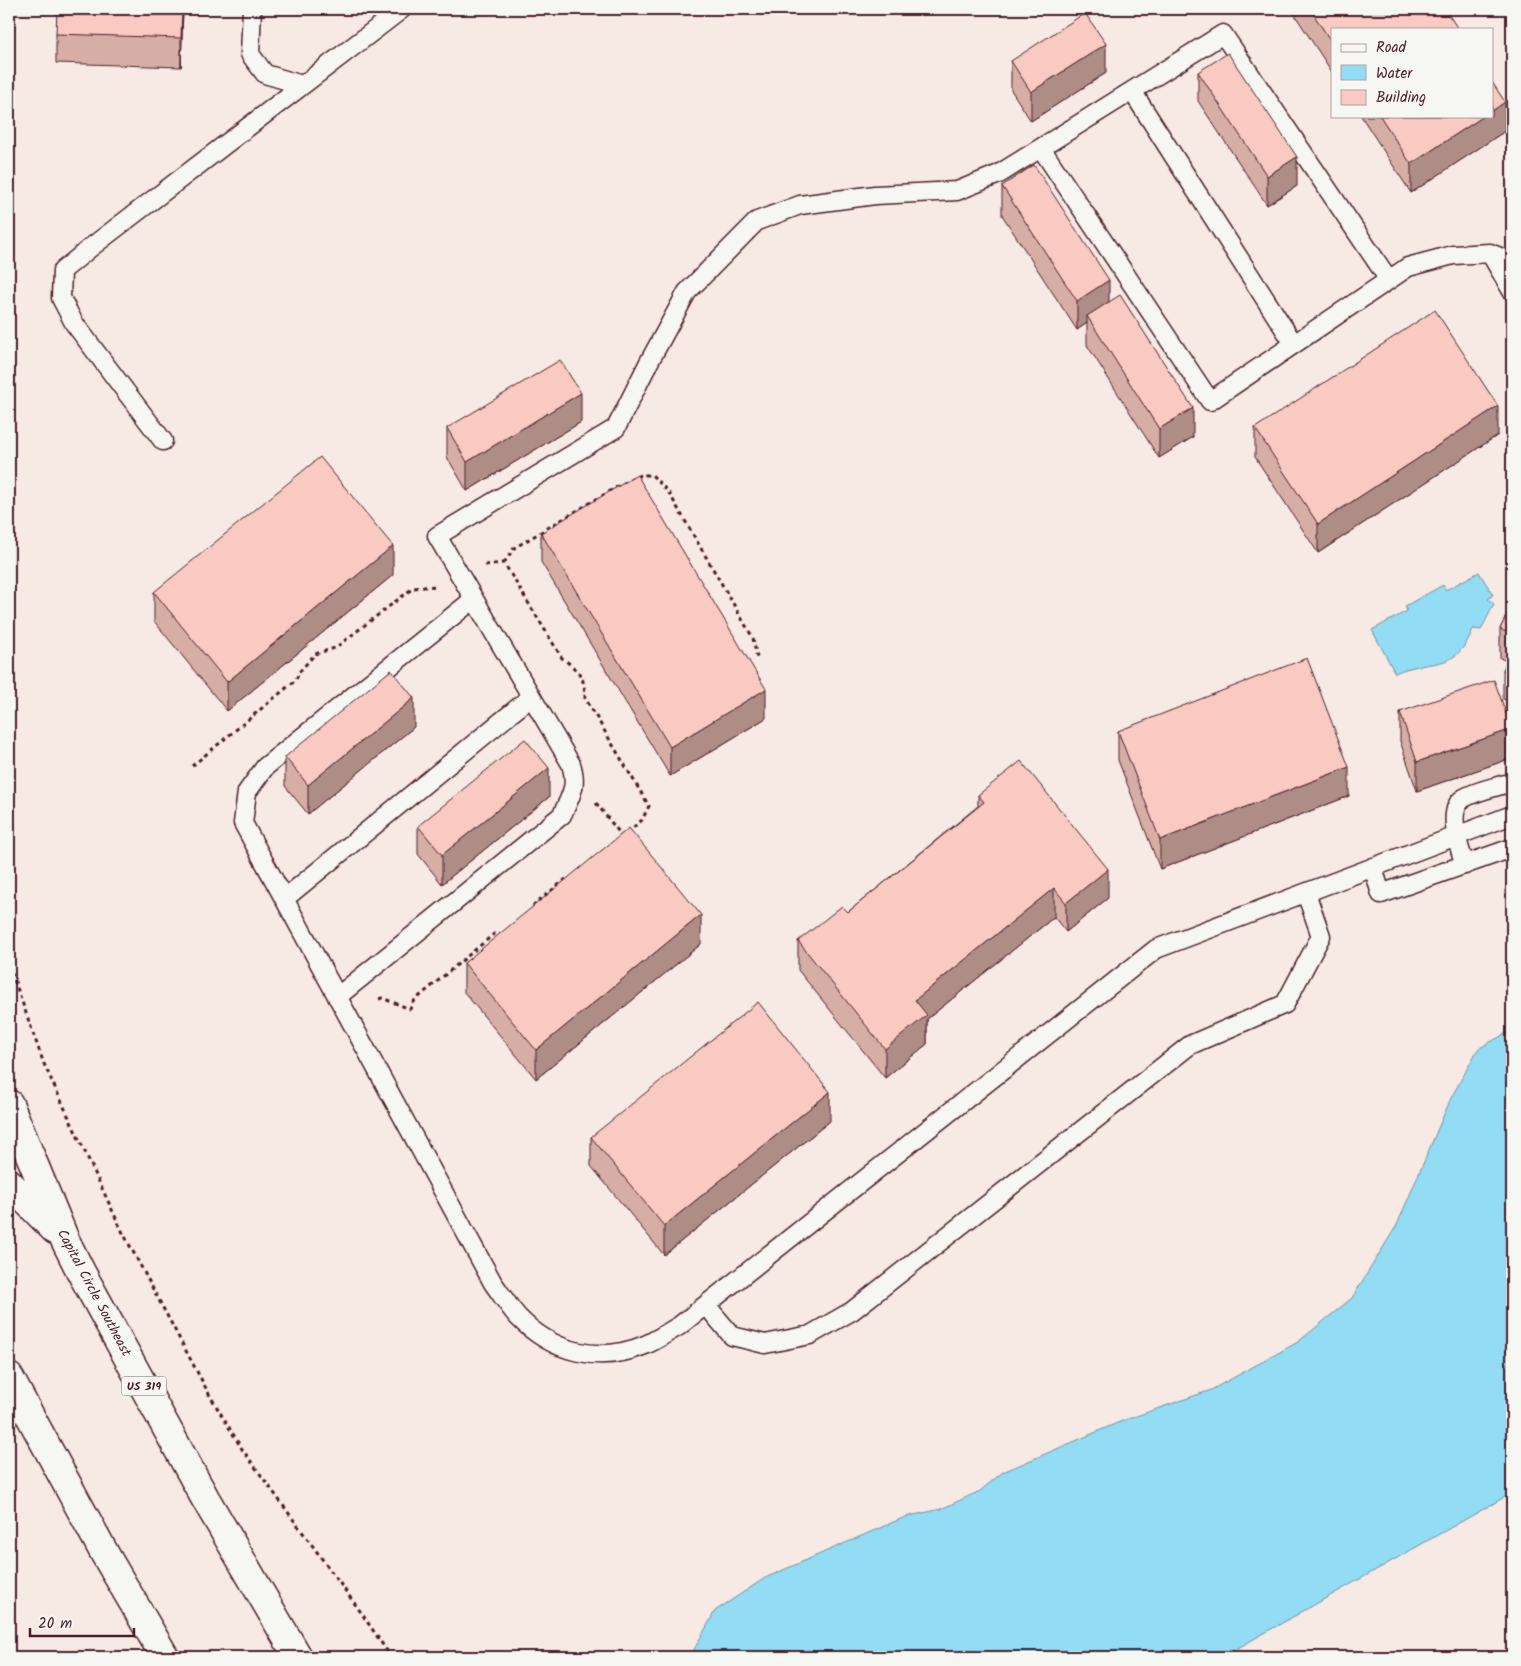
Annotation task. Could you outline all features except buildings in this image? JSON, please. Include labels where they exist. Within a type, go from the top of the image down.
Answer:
[{"type":"main road","name":"Capital Circle Southeast","points":[[9,1104],[65,1240],[205,1498],[298,1657]]},
{"type":"main road","points":[[9,1183],[65,1240]]},
{"type":"main road","points":[[9,1377],[106,1556],[165,1657]]},
{"type":"lane","points":[[252,9],[250,54],[265,74],[302,85]]},
{"type":"lane","points":[[163,440],[74,322],[61,298],[62,271],[97,242],[402,9]]},
{"type":"lane","points":[[341,1003],[562,815],[575,777],[571,764],[437,536],[616,428],[686,292],[756,221],[800,205],[876,195],[957,191],[999,174],[1222,34],[1389,280]]},
{"type":"lane","points":[[1132,91],[1294,344]]},
{"type":"lane","points":[[1041,148],[1210,400],[1408,267],[1453,255],[1490,253],[1512,262]]},
{"type":"lane","points":[[1490,253],[1512,291]]},
{"type":"lane","points":[[474,599],[266,767],[247,792],[243,823],[493,1283],[518,1317],[542,1337],[565,1349],[596,1355],[622,1353],[647,1344],[679,1326],[1156,949],[1512,815]]},
{"type":"lane","points":[[284,899],[531,697]]},
{"type":"lane","points":[[1465,865],[1455,836],[1456,809],[1462,799],[1505,784],[1512,787]]},
{"type":"lane","points":[[1373,867],[1381,894],[1512,848]]},
{"type":"lane","points":[[706,1305],[732,1336],[765,1344],[810,1335],[852,1312],[1190,1045],[1285,1004],[1321,936],[1306,893]]},
{"type":"path","points":[[504,563],[514,548],[640,474],[652,475],[669,493],[754,638],[757,658]]},
{"type":"path","points":[[192,766],[296,680],[299,672],[315,654],[336,648],[413,588],[434,587],[459,573],[480,565],[504,563]]},
{"type":"path","points":[[504,563],[562,658],[582,677],[585,686],[584,698],[648,806],[642,820],[615,842]]},
{"type":"path","points":[[575,777],[622,836]]},
{"type":"path","points":[[528,914],[537,902],[568,878]]},
{"type":"path","points":[[341,1003],[382,998],[410,1009],[413,1002],[420,995],[494,934],[509,934]]},
{"type":"path","points":[[9,965],[44,1064],[68,1116],[121,1229],[209,1394],[242,1449],[360,1611],[391,1657]]},
{"type":"water","points":[[1479,572],[1493,595],[1488,599],[1494,604],[1481,630],[1473,629],[1466,643],[1450,659],[1408,668],[1395,673],[1372,630],[1407,611],[1405,606],[1443,585],[1446,590]]},
{"type":"water","points":[[1512,1030],[1512,1493],[1222,1657],[690,1657],[715,1611],[765,1578],[905,1517],[941,1509],[980,1491],[1003,1472],[1122,1421],[1211,1390],[1298,1342],[1352,1298],[1397,1225],[1451,1098],[1478,1049]]}]
